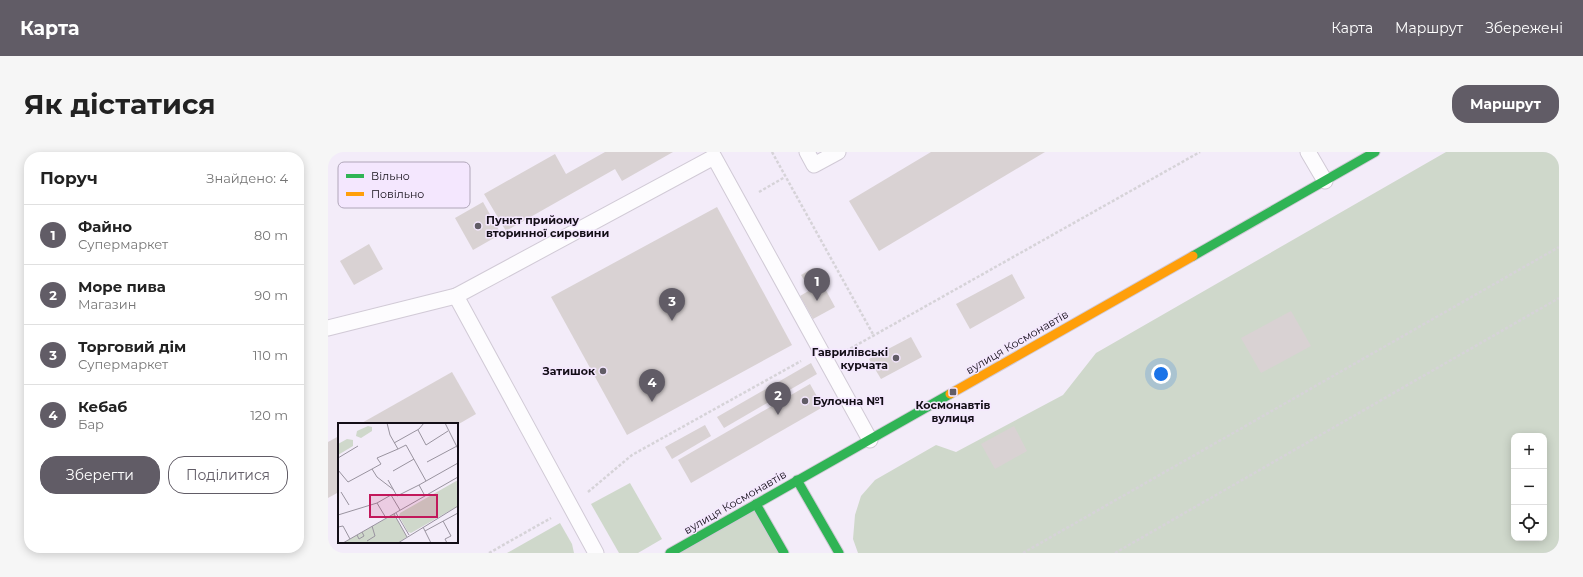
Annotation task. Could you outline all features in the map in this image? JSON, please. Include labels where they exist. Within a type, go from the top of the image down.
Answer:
[{"type":"street","name":"вулиця Космонавтів","points":[[670,553],[1375,152]]},
{"type":"street","points":[[797,480],[839,553]]},
{"type":"street","points":[[756,504],[784,553]]},
{"type":"lane","points":[[807,152],[814,165],[838,152]]},
{"type":"lane","points":[[1308,152],[1325,181]]},
{"type":"lane","points":[[328,328],[456,296],[714,156],[870,440]]},
{"type":"lane","points":[[456,296],[596,553]]},
{"type":"path","points":[[772,152],[874,336]]},
{"type":"path","points":[[740,203],[785,177]]},
{"type":"path","points":[[1023,553],[1559,247]]},
{"type":"path","points":[[1115,553],[1559,298]]},
{"type":"shaded area","points":[[1446,152],[1559,152],[1559,553],[858,553],[853,539],[855,515],[861,496],[875,480],[936,445],[956,452],[1063,395],[1096,353]]},
{"type":"shaded area","points":[[630,483],[662,539],[638,553],[619,553],[591,504]]},
{"type":"shaded area","points":[[756,504],[784,553],[670,553]]},
{"type":"shaded area","points":[[560,523],[572,544],[574,553],[507,553]]},
{"type":"building","points":[[605,152],[673,152],[622,181],[615,169],[506,231],[484,194],[555,154],[566,174]]},
{"type":"building","points":[[931,152],[1045,152],[879,251],[849,201]]},
{"type":"building","name":"Пункт прийому вторинної сировини","points":[[483,202],[501,234],[473,250],[455,218]]},
{"type":"building","points":[[717,207],[792,345],[627,435],[551,297]]},
{"type":"building","points":[[369,244],[383,269],[354,285],[340,261]]},
{"type":"building","points":[[813,268],[821,281],[809,288],[801,275]]},
{"type":"building","points":[[1012,274],[1025,298],[970,329],[956,304]]},
{"type":"building","points":[[822,283],[835,307],[813,319],[800,296]]},
{"type":"building","points":[[1291,311],[1311,346],[1261,373],[1241,338]]},
{"type":"building","name":"Гаврилівські курчата","points":[[911,337],[922,357],[881,379],[869,359]]},
{"type":"building","points":[[811,363],[817,374],[724,428],[717,417]]},
{"type":"building","points":[[452,372],[476,414],[458,424],[458,423],[362,423]]},
{"type":"building","points":[[810,384],[823,407],[691,483],[678,460]]},
{"type":"building","points":[[705,425],[711,436],[672,459],[665,447]]},
{"type":"building","points":[[1014,426],[1027,451],[995,469],[981,444]]},
{"type":"building","points":[[338,437],[338,493],[328,498],[328,442]]},
{"type":"traffic: fast","points":[[1193,256],[1375,152]]},
{"type":"traffic: fast","points":[[670,553],[950,394]]},
{"type":"traffic: fast","points":[[797,480],[839,553]]},
{"type":"traffic: fast","points":[[756,504],[784,553]]},
{"type":"traffic: slow","points":[[950,394],[1193,256]]},
{"type":"place","name":"Пункт прийому вторинної сировини","points":[[478,226]]},
{"type":"place","name":"Файно","points":[[817,301]]},
{"type":"place","name":"Торговий дім","points":[[672,321]]},
{"type":"place","name":"Гаврилівські курчата","points":[[896,358]]},
{"type":"place","name":"Затишок","points":[[603,371]]},
{"type":"place","name":"Космонавтів вулиця","points":[[953,392]]},
{"type":"place","name":"Булочна №1","points":[[805,401]]},
{"type":"place","name":"Кебаб","points":[[652,402]]},
{"type":"place","name":"Море пива","points":[[778,415]]}]
